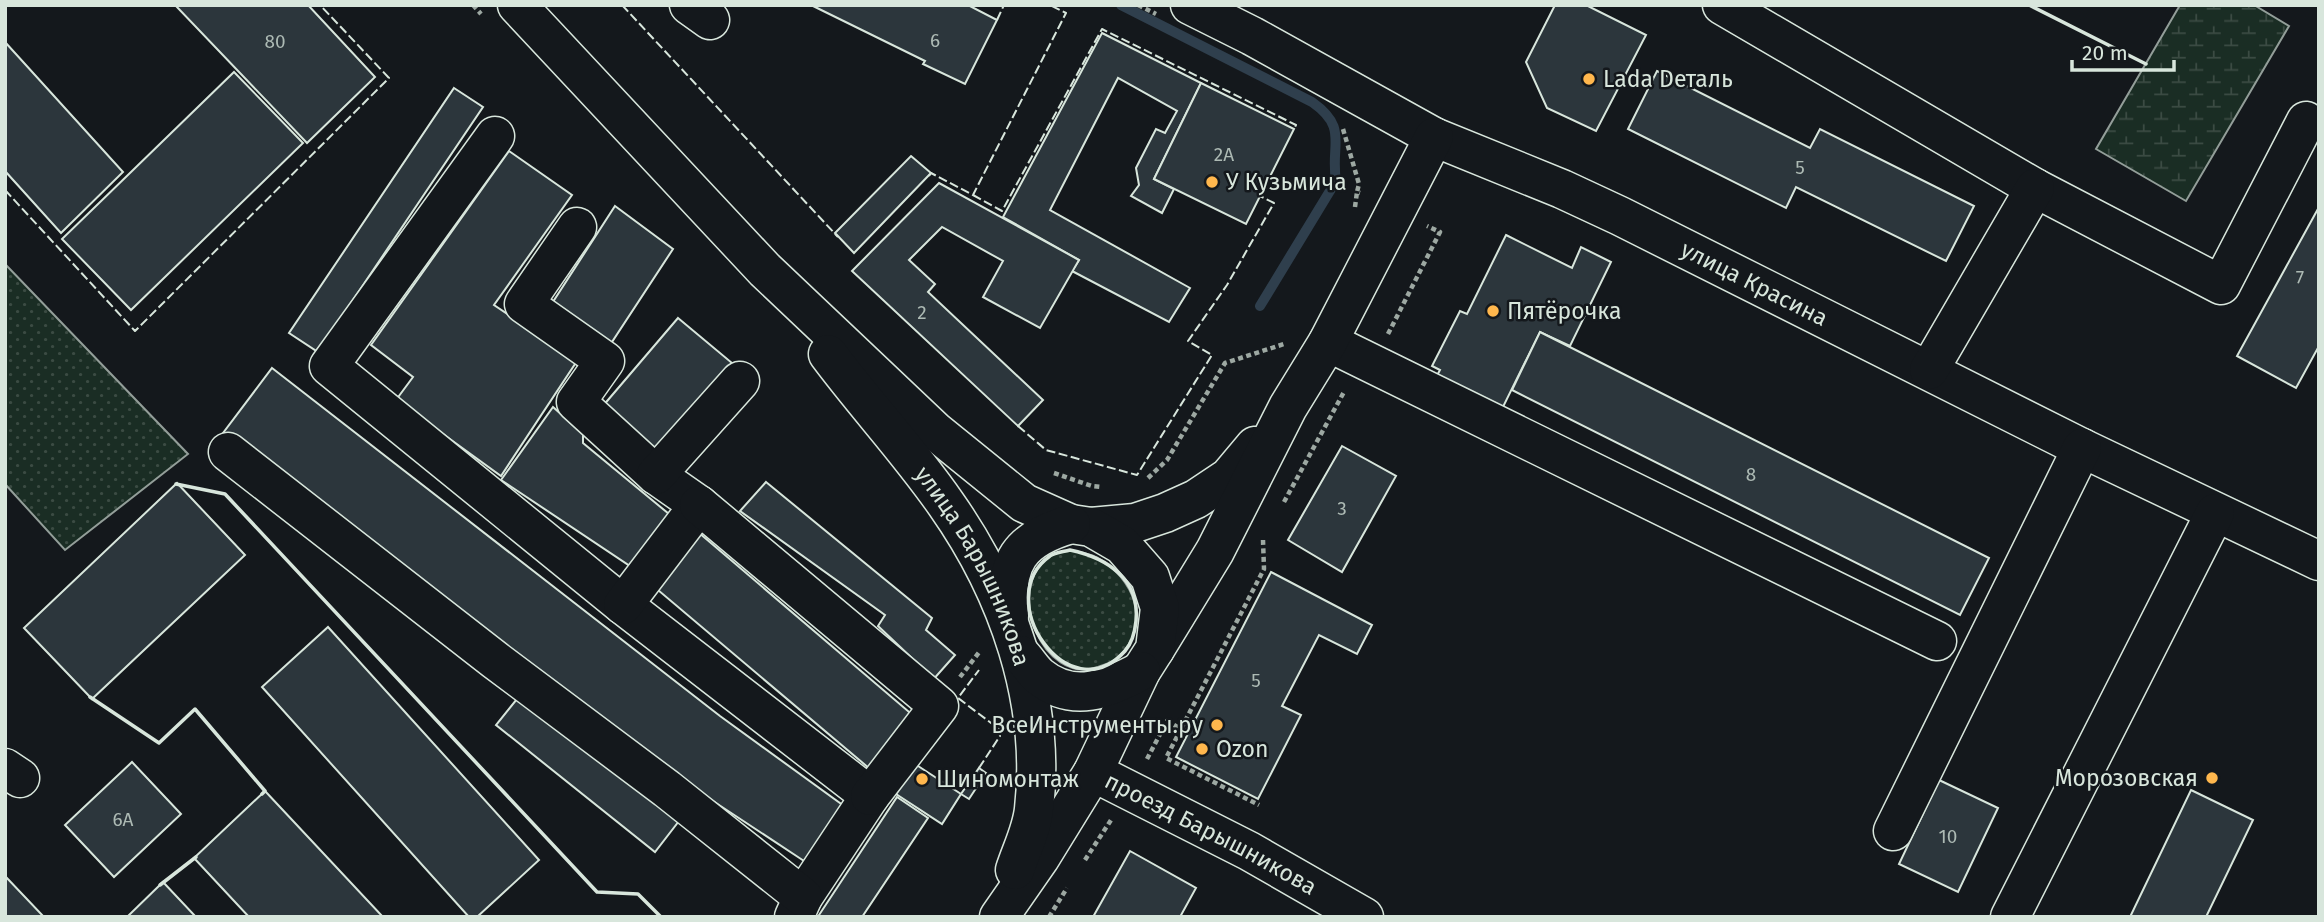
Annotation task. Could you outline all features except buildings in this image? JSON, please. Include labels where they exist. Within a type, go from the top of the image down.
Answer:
[{"type":"street","name":"улица Барышникова","points":[[517,5],[765,270],[935,431],[1024,503],[1122,545],[1150,577],[1160,608],[1148,660]]},
{"type":"street","name":"улица Красина","points":[[1190,5],[1252,36],[1434,137],[1573,194],[2081,448],[2319,561]]},
{"type":"street","points":[[1722,5],[2035,188],[2221,285],[2306,121]]},
{"type":"street","points":[[495,136],[329,366],[623,605],[870,796]]},
{"type":"street","points":[[1288,407],[1328,342],[1434,137]]},
{"type":"street","points":[[1929,370],[2035,188]]},
{"type":"street","points":[[228,452],[495,660],[667,789],[798,907],[870,796],[939,706],[699,505],[656,475],[576,402],[605,360],[524,304],[577,227]]},
{"type":"street","name":"улица Барышникова","points":[[765,270],[853,388],[946,503],[983,564],[1015,638],[1032,712],[1036,761],[1034,812],[1001,915]]},
{"type":"street","points":[[1328,342],[1937,641]]},
{"type":"street","points":[[656,475],[740,382]]},
{"type":"street","name":"улица Барышникова","points":[[1081,526],[1135,523],[1196,499],[1229,477],[1288,407]]},
{"type":"street","name":"улица Барышникова","points":[[1001,915],[1093,772],[1148,660],[1215,551],[1288,407]]},
{"type":"street","points":[[1893,831],[2081,448]]},
{"type":"street","points":[[623,605],[699,505]]},
{"type":"street","points":[[2010,917],[2215,513]]},
{"type":"street","points":[[1081,526],[1046,531],[1027,544],[1013,565],[1007,591],[1015,638],[1038,676],[1059,687],[1088,693],[1113,686],[1148,660]]},
{"type":"street","name":"проезд Барышникова","points":[[1093,772],[1249,851],[1364,917]]},
{"type":"path","points":[[1281,509],[1350,382],[1373,364],[1440,232],[1395,211]]},
{"type":"path","points":[[1146,480],[1167,460],[1225,363]]},
{"type":"path","points":[[1042,469],[1091,486],[1111,487]]},
{"type":"path","points":[[1259,805],[1166,758],[1264,569],[1262,543],[1268,531]]},
{"type":"path","points":[[939,706],[981,650]]},
{"type":"path","points":[[1079,870],[1131,790],[1167,721],[1189,732]]},
{"type":"path","points":[[1049,917],[1071,882]]},
{"type":"green space","points":[[2180,5],[2254,5],[2289,26],[2186,201],[2096,149]]},
{"type":"green space","points":[[5,264],[188,454],[65,550],[5,484]]},
{"type":"green space","points":[[1070,550],[1093,556],[1109,566],[1121,577],[1135,603],[1135,632],[1128,645],[1115,660],[1098,667],[1078,669],[1061,662],[1046,649],[1036,631],[1030,611],[1030,590],[1036,571],[1050,556]]},
{"type":"waterway","points":[[1121,5],[1312,102],[1331,120],[1336,137],[1336,181],[1260,306]]},
{"type":"fence","points":[[5,190],[135,331],[389,78],[320,5]]},
{"type":"fence","points":[[622,5],[838,237]]},
{"type":"fence","points":[[997,20],[1004,5]]},
{"type":"fence","points":[[929,176],[931,173],[973,195],[1066,13],[1050,5]]},
{"type":"fence","points":[[973,195],[1002,211],[1102,29],[1296,125],[1294,129]]},
{"type":"fence","points":[[1018,426],[1046,450],[1137,475],[1212,355],[1188,341],[1227,285],[1274,203],[1260,196]]},
{"type":"fence","points":[[979,670],[958,698],[999,729],[1000,736],[979,768]]},
{"type":"wall","points":[[2029,5],[2146,64]]},
{"type":"wall","points":[[176,484],[225,494],[597,892],[638,894],[661,917]]},
{"type":"wall","points":[[1070,550],[1108,565],[1127,582],[1133,593],[1136,621],[1131,641],[1125,651],[1103,667],[1081,669],[1060,660],[1044,643],[1032,621],[1028,597],[1034,575],[1050,556],[1070,550]]},
{"type":"wall","points":[[90,697],[159,743],[195,709],[265,791],[262,794]]},
{"type":"wall","points":[[160,885],[196,857]]},
{"type":"place","name":"Lada Dеталь","points":[[1589,79]]},
{"type":"place","name":"У Кузьмича","points":[[1212,182]]},
{"type":"place","name":"Пятёрочка","points":[[1493,311]]},
{"type":"place","name":"ВсеИнструменты.ру","points":[[1217,725]]},
{"type":"place","name":"Ozon","points":[[1202,749]]},
{"type":"place","name":"Морозовская","points":[[2212,778]]},
{"type":"place","name":"Шиномонтаж","points":[[922,779]]}]
